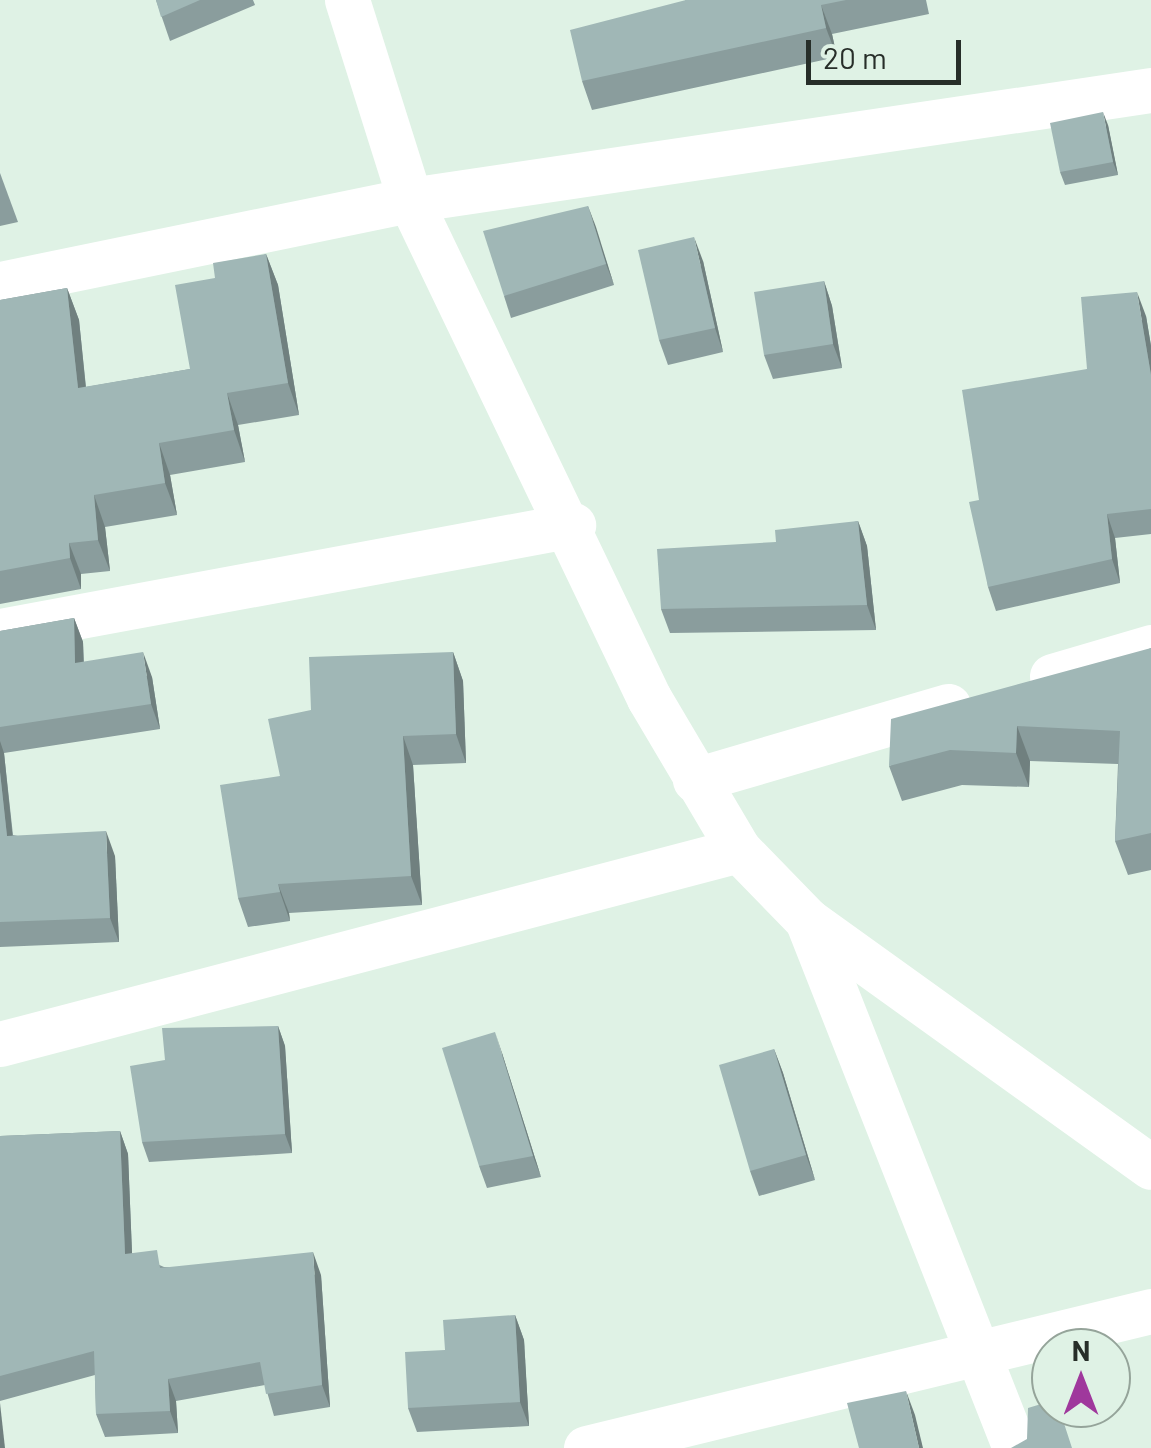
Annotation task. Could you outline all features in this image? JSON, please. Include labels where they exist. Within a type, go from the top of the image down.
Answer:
[{"type":"street","points":[[347,0],[410,200],[695,780],[739,850],[808,920],[1151,1166]]},
{"type":"street","points":[[0,284],[410,200],[1151,90]]},
{"type":"street","points":[[0,630],[573,525]]},
{"type":"street","points":[[695,780],[1151,647]]},
{"type":"street","points":[[0,1044],[739,850]]},
{"type":"street","points":[[808,920],[983,1352],[1015,1448]]},
{"type":"street","points":[[586,1448],[1151,1311]]},
{"type":"building","points":[[156,0],[200,0],[161,17]]},
{"type":"building","points":[[686,0],[846,0],[821,5],[826,28],[582,81],[570,30]]},
{"type":"building","points":[[1103,112],[1113,162],[1060,172],[1050,123]]},
{"type":"building","points":[[588,206],[606,264],[504,296],[483,231]]},
{"type":"building","points":[[694,237],[715,328],[659,340],[638,250]]},
{"type":"building","points":[[266,254],[288,383],[227,393],[234,430],[159,443],[165,483],[94,495],[98,540],[69,543],[70,558],[0,571],[0,300],[67,288],[78,388],[190,369],[175,285],[215,278],[213,263]]},
{"type":"building","points":[[824,281],[833,344],[764,355],[754,292]]},
{"type":"building","points":[[1137,292],[1151,375],[1151,509],[1107,514],[1112,559],[988,587],[969,502],[979,500],[962,390],[1087,369],[1081,297]]},
{"type":"building","points":[[858,521],[867,605],[661,609],[657,549],[776,542],[775,530]]},
{"type":"building","points":[[74,618],[75,663],[143,652],[151,704],[0,727],[0,631]]},
{"type":"building","points":[[1151,648],[1151,833],[1115,841],[1120,731],[1017,726],[1016,753],[950,750],[889,766],[891,719]]},
{"type":"building","points":[[453,652],[456,734],[403,736],[411,876],[278,884],[280,892],[238,898],[220,785],[280,776],[268,719],[311,710],[309,657]]},
{"type":"building","points":[[0,772],[7,836],[106,831],[110,918],[0,922]]},
{"type":"building","points":[[278,1026],[285,1134],[142,1142],[130,1066],[165,1060],[162,1028]]},
{"type":"building","points":[[495,1032],[533,1156],[479,1166],[442,1048]]},
{"type":"building","points":[[774,1049],[806,1155],[750,1171],[719,1065]]},
{"type":"building","points":[[120,1131],[125,1254],[157,1250],[160,1268],[313,1252],[322,1385],[266,1394],[260,1362],[168,1379],[170,1411],[96,1414],[94,1351],[0,1376],[0,1136]]},
{"type":"building","points":[[515,1315],[520,1402],[408,1408],[405,1352],[445,1350],[443,1320]]},
{"type":"building","points":[[906,1391],[919,1448],[859,1448],[847,1403]]},
{"type":"building","points":[[1031,1407],[1031,1428],[1066,1428],[1072,1448],[1011,1448],[1027,1439]]}]
